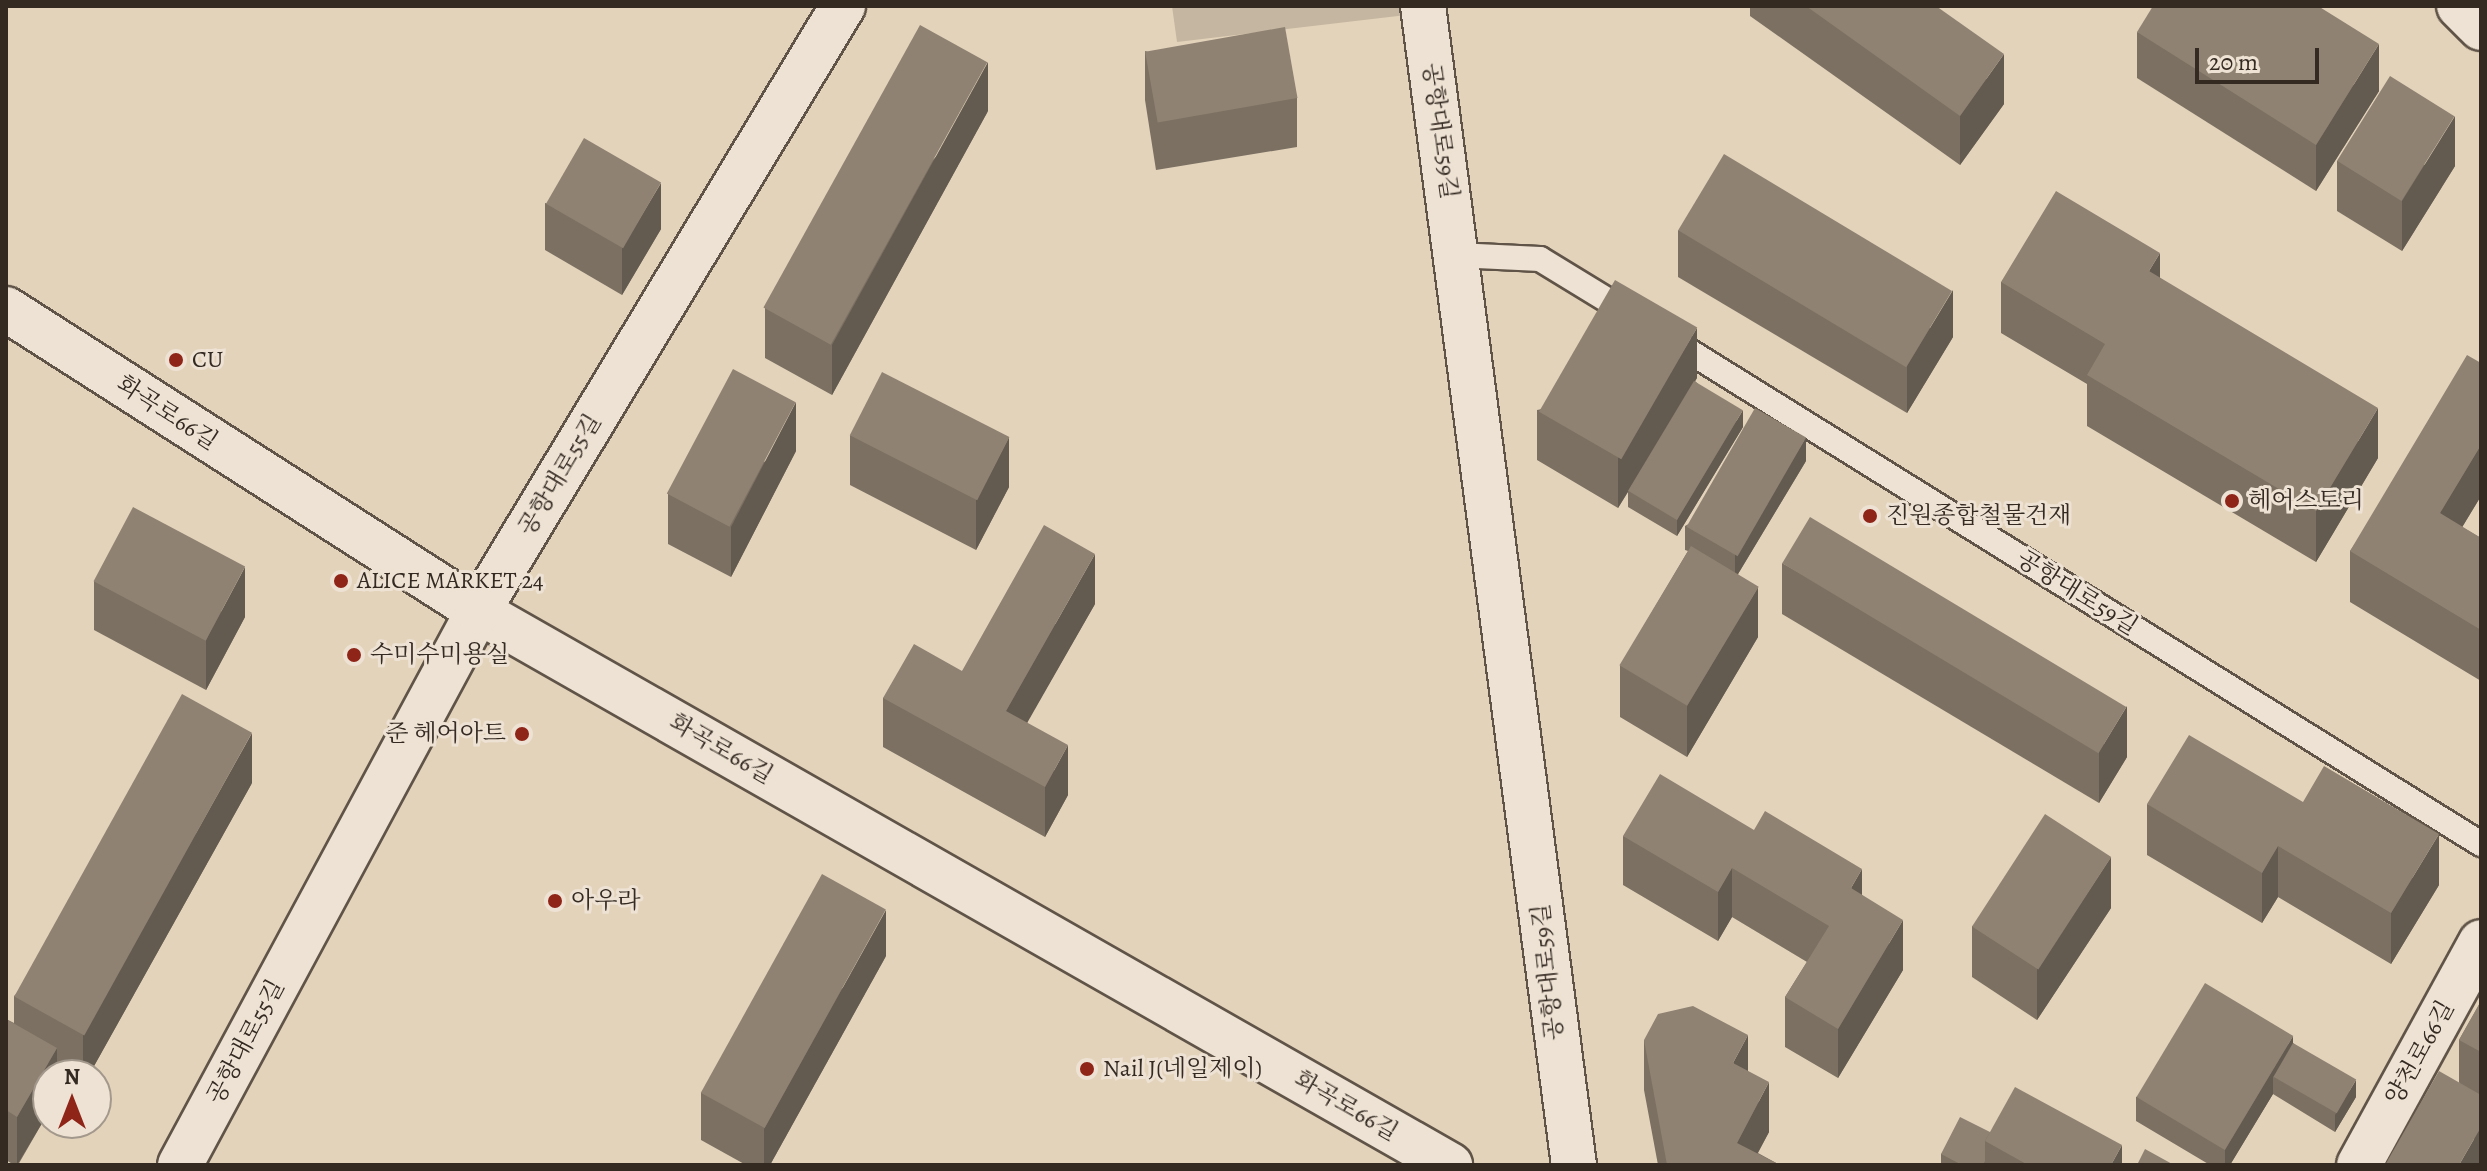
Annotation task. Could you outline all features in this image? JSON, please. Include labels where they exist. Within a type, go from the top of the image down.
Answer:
[{"type":"street","name":"공항대로55길","points":[[180,1165],[478,611],[843,6]]},
{"type":"street","name":"공항대로59길","points":[[1423,6],[1574,1165]]},
{"type":"street","points":[[2459,6],[2481,28]]},
{"type":"street","name":"화곡로66길","points":[[6,309],[478,611],[1450,1165]]},
{"type":"street","name":"양천로66길","points":[[2359,1165],[2481,942]]},
{"type":"lane","name":"공항대로59길","points":[[1456,255],[1540,259],[2481,844]]},
{"type":"shaded area","points":[[1172,6],[1414,6],[1415,14],[1177,42]]},
{"type":"building","points":[[1806,6],[1936,6],[2004,54],[1960,116]]},
{"type":"building","points":[[2153,6],[2318,6],[2379,44],[2316,145],[2137,32]]},
{"type":"building","points":[[920,25],[987,62],[831,345],[763,308]]},
{"type":"building","points":[[1285,27],[1298,98],[1158,123],[1145,52]]},
{"type":"building","points":[[2390,76],[2454,116],[2401,201],[2337,161]]},
{"type":"building","points":[[584,138],[661,182],[623,248],[546,204]]},
{"type":"building","points":[[1724,154],[1952,291],[1906,367],[1678,230]]},
{"type":"building","points":[[2056,191],[2160,253],[2149,271],[2378,408],[2316,511],[2087,375],[2105,344],[2001,282]]},
{"type":"building","points":[[1615,280],[1697,328],[1621,459],[1539,412]]},
{"type":"building","points":[[2467,355],[2481,363],[2481,445],[2440,513],[2481,538],[2481,630],[2350,551]]},
{"type":"building","points":[[733,369],[796,402],[729,527],[667,493]]},
{"type":"building","points":[[882,372],[1009,437],[977,500],[850,435]]},
{"type":"building","points":[[1694,381],[1743,410],[1677,520],[1628,491]]},
{"type":"building","points":[[1755,408],[1806,438],[1738,556],[1686,527]]},
{"type":"building","points":[[133,507],[245,567],[206,641],[94,581]]},
{"type":"building","points":[[1810,517],[2126,707],[2098,753],[1782,563]]},
{"type":"building","points":[[1044,525],[1095,554],[1006,711],[1068,745],[1045,787],[883,698],[914,644],[962,671]]},
{"type":"building","points":[[1691,546],[1759,587],[1687,706],[1619,665]]},
{"type":"building","points":[[182,694],[252,733],[84,1035],[14,997]]},
{"type":"building","points":[[2189,735],[2303,802],[2324,766],[2439,834],[2391,913],[2278,846],[2262,873],[2147,804]]},
{"type":"building","points":[[1660,774],[1754,830],[1765,811],[1862,869],[1851,888],[1903,920],[1838,1029],[1785,997],[1829,926],[1732,868],[1718,892],[1623,836]]},
{"type":"building","points":[[2045,814],[2111,857],[2038,969],[1972,926]]},
{"type":"building","points":[[822,874],[886,909],[765,1128],[701,1093]]},
{"type":"building","points":[[2205,983],[2293,1036],[2225,1150],[2136,1097]]},
{"type":"building","points":[[2481,1001],[2481,1052],[2459,1040]]},
{"type":"building","points":[[1693,1006],[1748,1035],[1733,1063],[1769,1082],[1737,1143],[1780,1165],[1667,1165],[1644,1040],[1658,1014]]},
{"type":"building","points":[[6,1019],[57,1048],[51,1059],[32,1059],[32,1091],[17,1117],[6,1110]]},
{"type":"building","points":[[2293,1043],[2356,1080],[2337,1113],[2274,1077]]},
{"type":"building","points":[[2439,1071],[2481,1095],[2481,1127],[2459,1165],[2385,1165]]},
{"type":"building","points":[[2015,1087],[2122,1145],[2111,1165],[2028,1165],[1985,1141]]},
{"type":"building","points":[[1960,1117],[1990,1132],[1985,1141],[1983,1165],[1962,1165],[1941,1154]]},
{"type":"building","points":[[2145,1149],[2174,1165],[2137,1165]]},
{"type":"place","name":"CU","points":[[176,360]]},
{"type":"place","name":"헤어스토리","points":[[2232,501]]},
{"type":"place","name":"진원종합철물건재","points":[[1870,516]]},
{"type":"place","name":"ALICE MARKET 24","points":[[341,581]]},
{"type":"place","name":"수미수미용실","points":[[354,655]]},
{"type":"place","name":"준 헤어아트","points":[[522,734]]},
{"type":"place","name":"아우라","points":[[555,901]]},
{"type":"place","name":"Nail J(네일제이)","points":[[1087,1069]]}]
